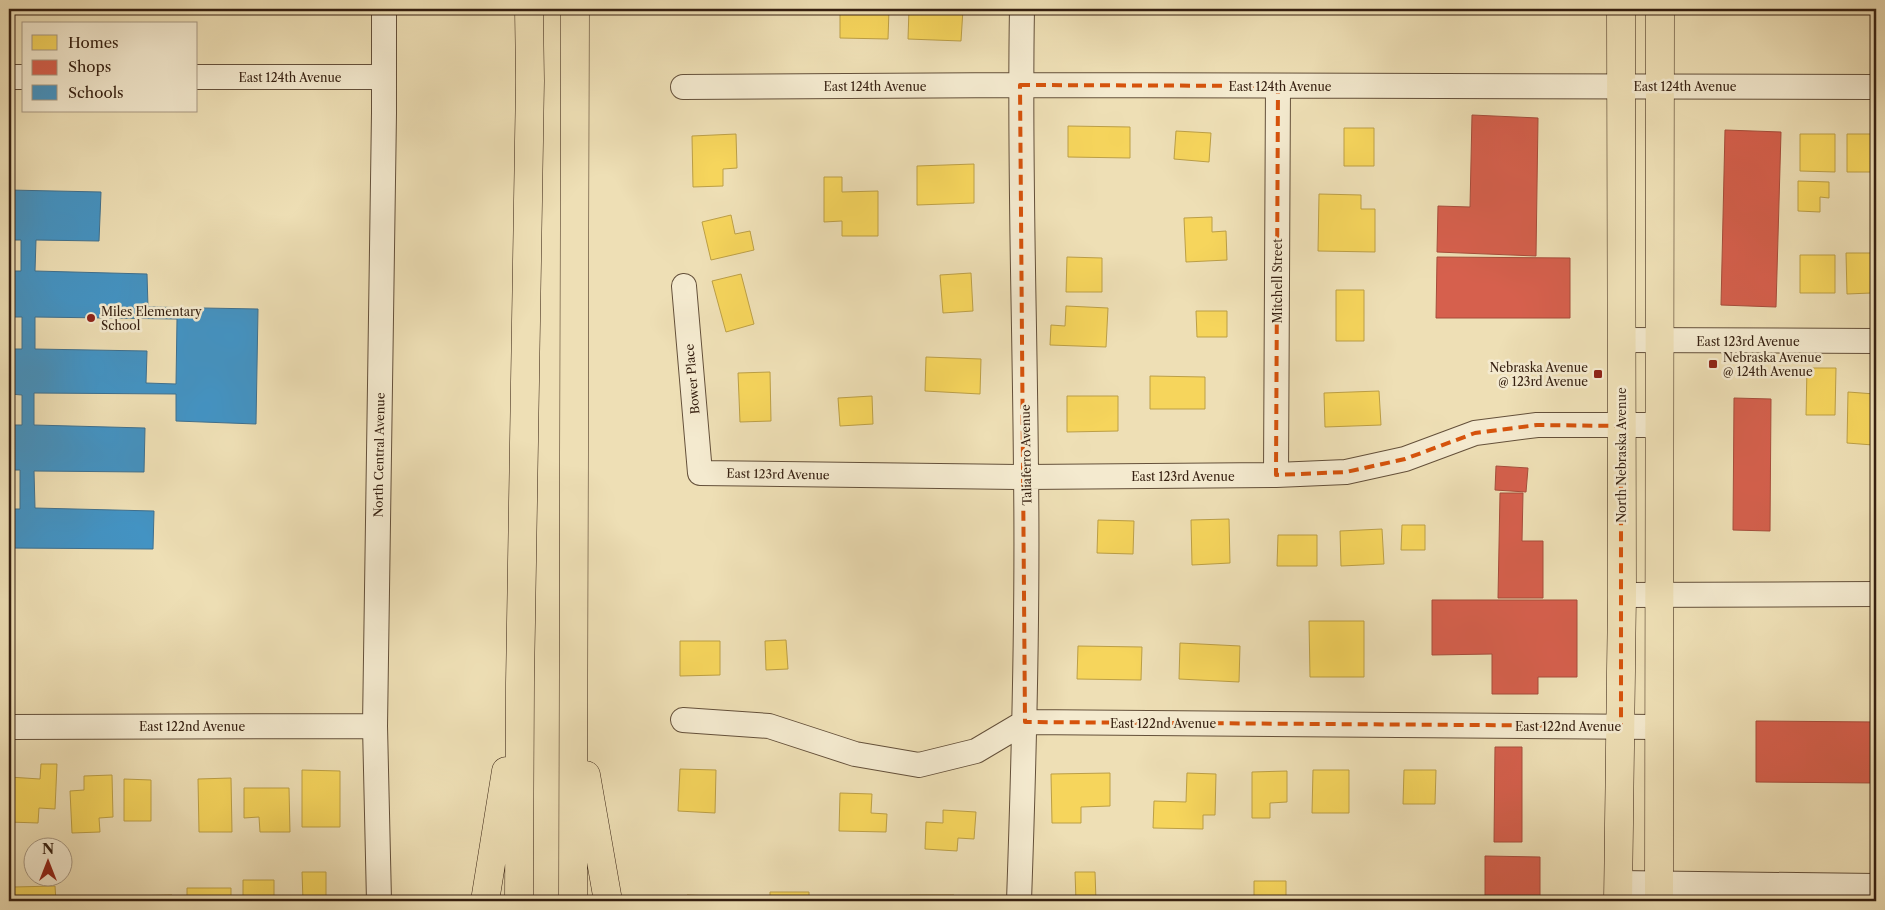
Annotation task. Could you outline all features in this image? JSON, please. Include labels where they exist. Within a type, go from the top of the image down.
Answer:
[{"type":"main road","points":[[519,901],[520,683],[530,91],[529,9]]},
{"type":"main road","points":[[573,901],[575,9]]},
{"type":"main road","name":"North Nebraska Avenue","points":[[1618,892],[1622,595],[1621,9]]},
{"type":"main road","points":[[1659,893],[1660,9]]},
{"type":"main road","points":[[485,901],[520,683]]},
{"type":"main road","points":[[574,705],[608,901]]},
{"type":"street","name":"North Central Avenue","points":[[379,901],[375,726],[384,9]]},
{"type":"street","name":"Taliaferro Avenue","points":[[1019,901],[1025,722],[1026,477],[1020,85],[1022,9]]},
{"type":"street","points":[[9,77],[22,77]]},
{"type":"street","name":"East 124th Avenue","points":[[198,77],[384,77]]},
{"type":"street","name":"East 124th Avenue","points":[[683,87],[1020,85],[1876,87]]},
{"type":"street","name":"Mitchell Street","points":[[1276,475],[1278,86]]},
{"type":"street","name":"Bower Place","points":[[684,286],[700,472]]},
{"type":"street","name":"East 123rd Avenue","points":[[1621,340],[1876,341]]},
{"type":"street","name":"East 123rd Avenue","points":[[700,472],[1026,477],[1276,475],[1346,472],[1404,459],[1475,433],[1538,425],[1659,425]]},
{"type":"street","points":[[1622,595],[1876,594]]},
{"type":"street","points":[[684,720],[769,726],[855,754],[919,765],[976,751],[1025,722]]},
{"type":"street","name":"East 122nd Avenue","points":[[1025,722],[1659,727]]},
{"type":"street","name":"East 122nd Avenue","points":[[9,727],[375,726]]},
{"type":"street","points":[[1618,892],[1659,893],[1876,886]]},
{"type":"highlighted area","points":[[1020,85],[1278,86],[1276,475],[1346,472],[1405,459],[1475,433],[1537,425],[1621,426],[1621,726],[1025,722]]},
{"type":"building: Homes","points":[[840,9],[889,10],[888,39],[840,38]]},
{"type":"building: Homes","points":[[909,9],[963,9],[961,41],[908,39]]},
{"type":"building: Homes","points":[[1068,126],[1130,127],[1130,158],[1068,157]]},
{"type":"building: Homes","points":[[1344,128],[1374,128],[1374,166],[1344,166]]},
{"type":"building: Homes","points":[[1176,131],[1211,133],[1209,162],[1174,159]]},
{"type":"building: Homes","points":[[736,134],[737,168],[723,169],[723,186],[693,187],[692,136]]},
{"type":"building: Homes","points":[[1800,134],[1835,134],[1835,172],[1800,171]]},
{"type":"building: Homes","points":[[1847,134],[1876,134],[1876,172],[1847,172]]},
{"type":"building: Homes","points":[[974,164],[974,203],[917,205],[917,166]]},
{"type":"building: Homes","points":[[824,177],[842,177],[842,192],[878,191],[878,236],[842,236],[842,221],[824,222]]},
{"type":"building: Homes","points":[[1798,181],[1829,182],[1829,198],[1820,197],[1820,212],[1798,211]]},
{"type":"building: Homes","points":[[1319,194],[1361,195],[1361,209],[1375,209],[1375,252],[1318,251]]},
{"type":"building: Homes","points":[[731,215],[735,234],[750,231],[754,250],[711,260],[702,222]]},
{"type":"building: Homes","points":[[1212,217],[1212,232],[1226,231],[1227,260],[1186,262],[1184,218]]},
{"type":"building: Homes","points":[[1846,253],[1871,253],[1871,293],[1847,294]]},
{"type":"building: Homes","points":[[1800,255],[1835,255],[1835,293],[1800,293]]},
{"type":"building: Homes","points":[[1067,257],[1102,258],[1102,292],[1066,292]]},
{"type":"building: Homes","points":[[971,273],[973,311],[943,313],[940,275]]},
{"type":"building: Homes","points":[[741,274],[754,324],[726,332],[712,281]]},
{"type":"building: Homes","points":[[1336,290],[1364,290],[1364,341],[1336,341]]},
{"type":"building: Homes","points":[[1066,306],[1108,308],[1106,347],[1050,345],[1051,325],[1065,326]]},
{"type":"building: Homes","points":[[1196,311],[1227,311],[1227,337],[1197,337]]},
{"type":"building: Homes","points":[[926,357],[981,359],[980,394],[925,391]]},
{"type":"building: Homes","points":[[1807,368],[1836,368],[1835,415],[1806,415]]},
{"type":"building: Homes","points":[[770,372],[771,421],[740,422],[738,373]]},
{"type":"building: Homes","points":[[1150,376],[1205,377],[1205,409],[1150,409]]},
{"type":"building: Homes","points":[[1379,391],[1381,425],[1325,427],[1324,393]]},
{"type":"building: Homes","points":[[1848,392],[1875,394],[1873,445],[1847,443]]},
{"type":"building: Homes","points":[[872,396],[873,424],[840,426],[838,398]]},
{"type":"building: Homes","points":[[1067,396],[1118,396],[1118,431],[1067,432]]},
{"type":"building: Homes","points":[[1229,519],[1230,563],[1192,565],[1191,520]]},
{"type":"building: Homes","points":[[1098,520],[1134,521],[1133,554],[1097,553]]},
{"type":"building: Homes","points":[[1402,525],[1425,525],[1425,550],[1401,550]]},
{"type":"building: Homes","points":[[1382,529],[1384,564],[1341,566],[1340,531]]},
{"type":"building: Homes","points":[[1278,535],[1317,535],[1317,566],[1277,566]]},
{"type":"building: Homes","points":[[1309,621],[1364,621],[1364,677],[1310,677]]},
{"type":"building: Homes","points":[[786,640],[788,669],[766,670],[765,641]]},
{"type":"building: Homes","points":[[680,641],[720,641],[720,675],[680,676]]},
{"type":"building: Homes","points":[[1180,643],[1240,646],[1239,682],[1179,679]]},
{"type":"building: Homes","points":[[1078,646],[1142,647],[1141,680],[1077,679]]},
{"type":"building: Homes","points":[[41,764],[57,764],[55,809],[39,808],[38,823],[9,822],[9,777],[40,779]]},
{"type":"building: Homes","points":[[680,769],[716,770],[715,813],[678,811]]},
{"type":"building: Homes","points":[[302,770],[340,771],[340,827],[302,827]]},
{"type":"building: Homes","points":[[1313,770],[1349,770],[1349,813],[1312,813]]},
{"type":"building: Homes","points":[[1404,770],[1436,770],[1435,804],[1403,804]]},
{"type":"building: Homes","points":[[1287,771],[1287,802],[1270,803],[1270,818],[1252,818],[1252,772]]},
{"type":"building: Homes","points":[[1110,773],[1110,806],[1081,807],[1081,823],[1052,823],[1051,774]]},
{"type":"building: Homes","points":[[1187,773],[1216,774],[1215,815],[1203,815],[1203,829],[1153,828],[1154,801],[1186,802]]},
{"type":"building: Homes","points":[[112,775],[113,817],[99,818],[100,832],[72,833],[70,791],[84,790],[84,776]]},
{"type":"building: Homes","points":[[231,778],[232,832],[199,832],[198,779]]},
{"type":"building: Homes","points":[[124,779],[151,780],[151,821],[124,821]]},
{"type":"building: Homes","points":[[244,788],[289,788],[290,832],[260,832],[259,817],[244,818]]},
{"type":"building: Homes","points":[[840,793],[872,794],[871,813],[887,814],[886,832],[839,831]]},
{"type":"building: Homes","points":[[943,810],[976,812],[974,839],[958,838],[957,851],[925,849],[926,822],[943,823]]},
{"type":"building: Homes","points":[[302,872],[326,872],[326,901],[303,901]]},
{"type":"building: Homes","points":[[1075,872],[1095,872],[1096,901],[1076,901]]},
{"type":"building: Homes","points":[[243,880],[274,880],[274,896],[289,896],[289,901],[243,901]]},
{"type":"building: Homes","points":[[1254,881],[1286,881],[1286,901],[1254,901]]},
{"type":"building: Homes","points":[[14,887],[55,888],[56,901],[14,901]]},
{"type":"building: Homes","points":[[187,888],[231,888],[231,901],[187,901]]},
{"type":"building: Homes","points":[[770,892],[809,892],[809,901],[770,901]]},
{"type":"building: Homes","points":[[172,895],[172,901],[128,901],[128,896]]},
{"type":"building: Homes","points":[[687,895],[740,897],[740,901],[687,901]]},
{"type":"building: Homes","points":[[910,895],[954,895],[954,901],[910,901]]},
{"type":"building: Homes","points":[[1175,896],[1224,897],[1224,901],[1175,901]]},
{"type":"building: Homes","points":[[69,897],[109,897],[109,901],[69,901]]},
{"type":"building: Shops","points":[[1472,115],[1538,118],[1536,256],[1437,252],[1438,206],[1470,207]]},
{"type":"building: Shops","points":[[1725,130],[1781,132],[1776,307],[1721,305]]},
{"type":"building: Shops","points":[[1437,257],[1570,258],[1570,318],[1436,318]]},
{"type":"building: Shops","points":[[1734,398],[1771,399],[1770,531],[1733,530]]},
{"type":"building: Shops","points":[[1496,466],[1528,468],[1526,492],[1495,490]]},
{"type":"building: Shops","points":[[1500,493],[1523,493],[1522,541],[1543,541],[1543,598],[1498,598]]},
{"type":"building: Shops","points":[[1432,600],[1577,600],[1577,677],[1538,677],[1538,694],[1492,694],[1492,654],[1432,655]]},
{"type":"building: Shops","points":[[1756,721],[1876,722],[1876,783],[1756,782]]},
{"type":"building: Shops","points":[[1495,747],[1522,747],[1522,842],[1494,842]]},
{"type":"building: Shops","points":[[1485,856],[1540,857],[1540,901],[1485,901]]},
{"type":"building: Schools","points":[[9,190],[101,192],[99,241],[36,240],[35,271],[147,274],[148,307],[258,309],[256,424],[176,421],[176,394],[34,393],[34,425],[145,428],[144,472],[34,471],[35,508],[154,511],[153,549],[9,548],[9,509],[20,509],[20,470],[9,470],[9,425],[22,425],[22,395],[9,394],[9,349],[22,349],[22,317],[9,317],[9,271],[21,271],[21,240],[9,240]],"holes":[[[35,317],[177,319],[176,384],[146,383],[147,351],[35,349]]]},
{"type":"place","name":"Miles Elementary School","points":[[91,318]]},
{"type":"place","name":"Nebraska Avenue @ 124th Avenue","points":[[1713,364]]},
{"type":"place","name":"Nebraska Avenue @ 123rd Avenue","points":[[1598,374]]}]
